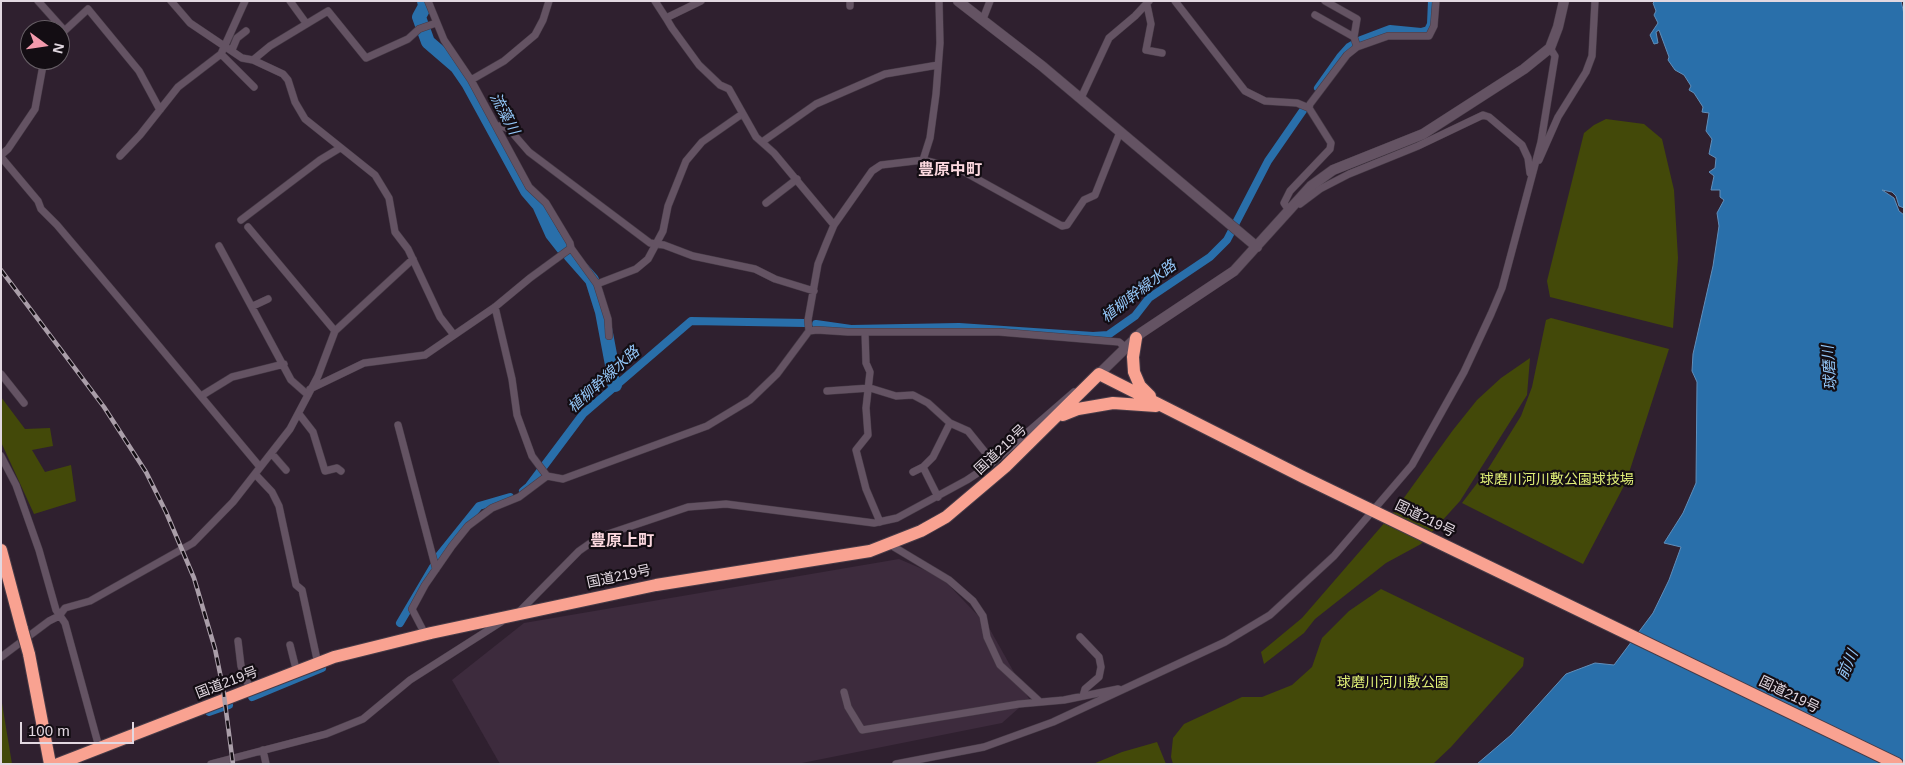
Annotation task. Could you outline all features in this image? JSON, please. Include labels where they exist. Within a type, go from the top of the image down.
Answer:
[{"type":"highway","points":[[1136,338],[1133,357],[1134,372],[1140,386],[1161,406]]},
{"type":"highway","name":"国道219号","points":[[58,764],[250,689],[297,673],[334,657],[425,634],[656,584],[870,551],[921,531],[946,518],[982,488],[1056,418],[1099,374],[1303,477],[1897,764]]},
{"type":"highway","points":[[1056,418],[1078,408],[1114,403],[1161,406]]},
{"type":"highway","points":[[1,550],[29,654],[49,758]]},
{"type":"street","points":[[38,1],[52,20]]},
{"type":"street","points":[[171,1],[190,23],[242,58],[253,60],[283,74],[305,119],[340,148],[371,170],[382,184],[391,204],[395,232],[413,259],[440,317],[454,335]]},
{"type":"street","points":[[228,48],[246,1]]},
{"type":"street","points":[[290,1],[306,23]]},
{"type":"street","points":[[428,1],[436,23],[453,56],[471,80],[529,188],[546,203],[570,242],[571,248],[597,284],[608,319],[609,336]]},
{"type":"street","points":[[471,80],[504,61],[535,35],[543,20],[548,1]]},
{"type":"street","points":[[655,1],[699,65],[720,85],[729,89],[756,137],[797,179],[834,225]]},
{"type":"street","points":[[666,18],[701,1]]},
{"type":"street","points":[[923,160],[930,138],[938,65],[939,1]]},
{"type":"street","points":[[958,1],[1081,98],[1257,247]]},
{"type":"street","points":[[983,19],[990,1]]},
{"type":"street","points":[[1175,1],[1246,91],[1264,101],[1297,103],[1310,108],[1331,143],[1330,148],[1290,190],[1284,203],[1288,209]]},
{"type":"street","points":[[1310,108],[1355,43],[1357,19],[1325,1]]},
{"type":"street","points":[[1316,15],[1355,43],[1388,36],[1429,36],[1434,26],[1436,1]]},
{"type":"street","points":[[211,764],[326,734],[363,719],[410,680],[496,624],[516,615],[580,551],[599,537],[688,507],[708,503],[874,523],[898,518],[938,497],[993,462],[1066,398],[1099,374],[1136,338],[1234,271],[1257,247],[1288,209],[1311,186],[1333,170],[1423,134],[1524,69],[1550,48],[1558,27],[1564,1]]},
{"type":"street","points":[[1531,176],[1558,117],[1586,72],[1592,56],[1595,1]]},
{"type":"street","points":[[1081,98],[1109,38],[1145,4],[1151,24],[1146,50],[1162,53]]},
{"type":"street","points":[[70,26],[88,9],[140,71],[160,110]]},
{"type":"street","points":[[253,60],[270,46],[328,11],[366,58],[408,39],[422,29],[436,23]]},
{"type":"street","points":[[120,156],[178,87],[221,54],[246,31]]},
{"type":"street","points":[[896,764],[984,747],[1053,722],[1225,642],[1270,615],[1334,556],[1375,511],[1412,465],[1480,340],[1502,288],[1540,142],[1555,56],[1550,48]]},
{"type":"street","points":[[221,54],[254,87]]},
{"type":"street","points":[[762,142],[816,104],[885,74],[938,65]]},
{"type":"street","points":[[42,70],[35,109],[8,149],[1,156],[38,201],[41,210],[70,240],[201,396],[272,492],[279,506],[296,584],[302,590],[318,664]]},
{"type":"street","points":[[597,284],[644,263],[663,231],[668,206],[686,161],[702,142],[742,114]]},
{"type":"street","points":[[1275,225],[1320,189],[1483,115],[1489,117],[1522,144],[1528,158],[1531,176]]},
{"type":"street","points":[[496,126],[509,129],[529,152],[650,243],[692,256],[755,269],[814,291]]},
{"type":"street","points":[[495,308],[512,379],[517,415],[532,456],[540,470],[547,476],[563,479],[707,426],[750,400],[777,374],[809,331],[808,320],[818,264],[834,225],[872,170],[881,165],[923,160],[963,170],[1062,226],[1067,225],[1084,200],[1096,195],[1120,132]]},
{"type":"street","points":[[241,220],[320,160],[340,148]]},
{"type":"street","points":[[766,203],[797,179]]},
{"type":"street","points":[[248,227],[335,331]]},
{"type":"street","points":[[219,246],[297,387],[309,392]]},
{"type":"street","points":[[309,392],[364,363],[425,355],[495,308],[530,278],[571,248]]},
{"type":"street","points":[[1,657],[49,621],[59,616],[65,608],[90,601],[193,543],[233,502],[272,454],[299,414],[318,376],[335,331],[413,259]]},
{"type":"street","points":[[252,306],[268,299]]},
{"type":"street","points":[[809,331],[998,332],[1119,342],[1125,347]]},
{"type":"street","points":[[865,332],[865,352],[870,372],[870,388],[866,408],[868,435],[856,450],[866,489],[880,522]]},
{"type":"street","points":[[201,396],[232,377],[284,364]]},
{"type":"street","points":[[1,374],[24,403]]},
{"type":"street","points":[[827,391],[870,388],[896,396],[913,395],[928,403],[950,423],[968,431],[993,462]]},
{"type":"street","points":[[299,414],[313,432],[325,471],[337,468],[341,471]]},
{"type":"street","points":[[913,472],[933,457],[950,423]]},
{"type":"street","points":[[398,426],[436,569]]},
{"type":"street","points":[[272,454],[286,470]]},
{"type":"street","points":[[1,456],[16,485],[59,616],[65,624],[99,747]]},
{"type":"street","points":[[923,466],[938,497]]},
{"type":"street","points":[[425,634],[412,609],[436,569],[468,526],[492,508],[532,489],[547,476]]},
{"type":"street","points":[[888,544],[949,580],[973,601],[983,616],[987,637],[1000,665],[1040,702]]},
{"type":"street","points":[[1080,637],[1099,657],[1101,667],[1099,677],[1085,689],[1084,696]]},
{"type":"street","points":[[238,641],[240,666],[250,689]]},
{"type":"street","points":[[290,645],[297,673]]},
{"type":"street","points":[[844,692],[848,707],[862,730],[1126,688]]},
{"type":"street","points":[[263,750],[266,764]]},
{"type":"shaded area","points":[[899,559],[941,577],[988,626],[1029,699],[1002,723],[797,764],[500,764],[452,680],[524,623]]},
{"type":"green space","points":[[1606,119],[1644,124],[1662,139],[1674,190],[1678,258],[1673,328],[1550,297],[1547,281],[1584,133]]},
{"type":"green space","name":"球磨川河川敷公園球技場","points":[[1551,318],[1669,349],[1626,482],[1583,564],[1462,503],[1488,469],[1521,416],[1532,387],[1546,320]]},
{"type":"green space","points":[[1530,358],[1527,395],[1460,501],[1421,544],[1386,563],[1315,619],[1304,633],[1264,664],[1261,652],[1302,618],[1393,513],[1477,400],[1501,378]]},
{"type":"green space","points":[[1,397],[25,429],[50,428],[53,446],[32,450],[45,472],[71,465],[76,501],[34,514],[1,442]]},
{"type":"green space","name":"球磨川河川敷公園","points":[[1381,589],[1524,658],[1523,666],[1451,747],[1433,764],[1173,764],[1171,757],[1173,738],[1184,724],[1242,697],[1262,697],[1292,685],[1312,667],[1322,638],[1349,611]]},
{"type":"green space","points":[[1,697],[12,764],[1,764]]},
{"type":"green space","points":[[1157,742],[1166,764],[1093,764],[1122,752]]},
{"type":"water","points":[[1655,1],[1901,1],[1904,14],[1904,208],[1899,206],[1896,196],[1892,192],[1882,190],[1894,198],[1899,211],[1904,215],[1904,764],[1477,764],[1511,735],[1566,674],[1595,663],[1614,665],[1653,613],[1669,580],[1681,547],[1664,543],[1683,513],[1696,483],[1697,382],[1692,371],[1693,354],[1713,266],[1719,226],[1717,213],[1724,200],[1720,197],[1720,190],[1711,190],[1714,176],[1709,172],[1715,168],[1716,158],[1709,154],[1712,139],[1706,131],[1709,113],[1702,112],[1703,107],[1694,93],[1689,90],[1691,86],[1684,75],[1675,70],[1668,60],[1669,57],[1659,30],[1656,32],[1658,43],[1654,44],[1650,35],[1658,23],[1654,15],[1656,11],[1653,3]]},
{"type":"waterway","name":"流藻川","points":[[424,1],[425,6],[419,17],[428,42],[457,67],[468,83],[527,191],[539,205],[552,234],[563,248]]},
{"type":"waterway","name":"植柳幹線水路","points":[[1318,88],[1340,57],[1349,47],[1361,40],[1390,29],[1421,32],[1428,30],[1431,24],[1432,1]]},
{"type":"waterway","name":"植柳幹線水路","points":[[816,324],[851,329],[959,327],[1093,336],[1108,335],[1135,316],[1149,298],[1210,257],[1227,240],[1268,161],[1304,109]]},
{"type":"waterway","name":"流藻川","points":[[570,255],[592,280],[602,312],[612,365],[612,379],[615,385]]},
{"type":"waterway","name":"植柳幹線水路","points":[[523,491],[529,486],[583,414],[691,321],[805,323]]},
{"type":"waterway","name":"植柳幹線水路","points":[[438,557],[479,506],[510,497]]},
{"type":"waterway","name":"植柳幹線水路","points":[[400,623],[433,567]]},
{"type":"waterway","name":"植柳幹線水路","points":[[252,697],[322,668]]},
{"type":"waterway","points":[[209,712],[229,705]]},
{"type":"railway","points":[[1,270],[104,407],[146,472],[166,512],[194,578],[215,649],[223,688],[233,764]]},
{"type":"district","name":"豊原中町","points":[[950,171]]},
{"type":"district","name":"豊原上町","points":[[622,542]]},
{"type":"water label","name":"球磨川","points":[[1830,368]]},
{"type":"water label","name":"前川","points":[[1848,665]]}]
